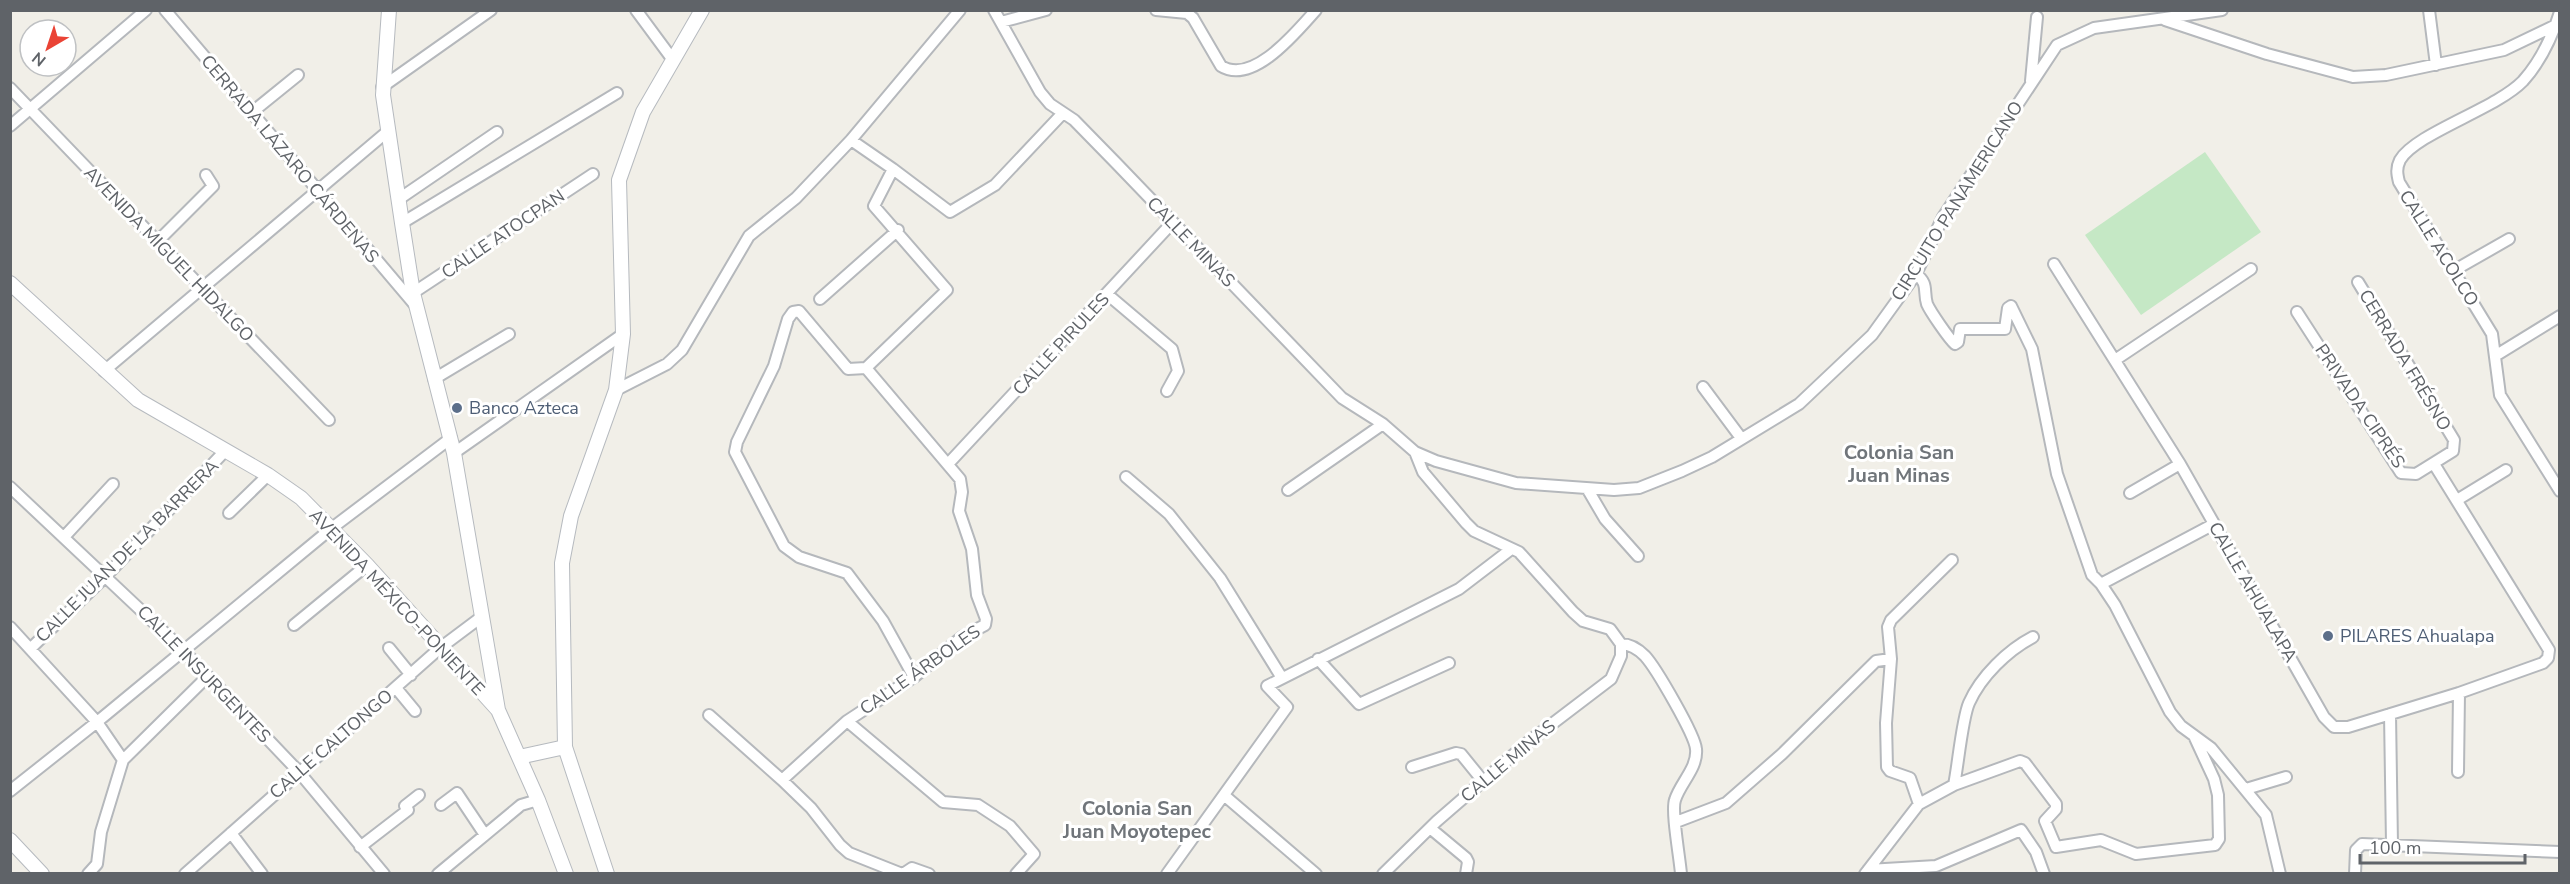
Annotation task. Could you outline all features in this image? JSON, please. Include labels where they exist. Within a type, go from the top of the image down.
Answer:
[{"type":"main road","points":[[389,10],[382,87],[402,223],[415,300],[454,453],[480,618],[498,710]]},
{"type":"main road","points":[[607,873],[565,747],[561,611],[564,540],[616,390],[623,334],[619,180],[643,112],[702,10]]},
{"type":"main road","name":"AVENIDA MÉXICO-PONIENTE","points":[[10,282],[104,371],[157,413],[268,475],[301,498],[367,565],[498,710],[538,800],[566,873]]},
{"type":"main road","points":[[519,757],[565,747]]},
{"type":"main road","points":[[10,840],[42,873]]},
{"type":"street","points":[[10,126],[146,10]]},
{"type":"street","name":"CERRADA LÁZARO CÁRDENAS","points":[[165,10],[316,191],[415,300]]},
{"type":"street","points":[[382,87],[491,10]]},
{"type":"street","points":[[636,10],[673,60]]},
{"type":"street","points":[[616,390],[667,364],[682,350],[749,236],[796,198],[851,140],[960,10]]},
{"type":"street","name":"CALLE MINAS","points":[[994,10],[1040,92],[1050,104],[1074,120],[1342,398],[1383,424],[1415,452]]},
{"type":"street","points":[[1001,22],[1046,10]]},
{"type":"street","points":[[1159,11],[1187,13],[1193,18],[1221,66],[1228,70],[1240,71],[1270,56],[1316,10]]},
{"type":"street","points":[[2162,19],[2222,10]]},
{"type":"street","points":[[2429,10],[2436,65]]},
{"type":"street","points":[[2556,25],[2559,12]]},
{"type":"street","points":[[2031,81],[2037,17]]},
{"type":"street","name":"CIRCUITO PANAMERICANO","points":[[1415,452],[1436,461],[1516,483],[1588,490],[1639,488],[1682,471],[1799,404],[1827,380],[1872,334],[1916,274],[1943,217],[2057,45],[2094,28],[2162,19],[2277,57],[2353,77],[2386,75],[2504,50],[2556,25]]},
{"type":"street","name":"CALLE ACOLCO","points":[[2556,25],[2551,39],[2537,61],[2523,80],[2507,95],[2415,146],[2400,159],[2396,171],[2399,182],[2492,334],[2500,395],[2559,491]]},
{"type":"street","points":[[251,113],[298,75]]},
{"type":"street","name":"AVENIDA MIGUEL HIDALGO","points":[[10,88],[329,420]]},
{"type":"street","points":[[402,223],[616,93]]},
{"type":"street","points":[[851,140],[950,212],[995,185],[1063,113]]},
{"type":"street","points":[[104,371],[388,131]]},
{"type":"street","points":[[399,199],[497,132]]},
{"type":"street","points":[[892,169],[874,206],[947,290],[866,368],[848,369],[799,311],[793,312],[788,319],[774,366],[737,442],[735,452],[784,546],[800,557],[847,573],[883,621],[914,677]]},
{"type":"street","name":"CALLE ATOCPAN","points":[[415,300],[593,174]]},
{"type":"street","points":[[157,242],[213,186],[206,176]]},
{"type":"street","name":"CALLE PIRULES","points":[[948,464],[1172,223]]},
{"type":"street","points":[[820,299],[898,231]]},
{"type":"street","points":[[2453,271],[2509,239]]},
{"type":"street","name":"CALLE AHUALAPA","points":[[2054,264],[2180,464],[2324,717],[2334,727],[2348,727],[2459,693],[2543,663],[2548,658],[2549,650],[2457,500]]},
{"type":"street","points":[[2115,360],[2251,269]]},
{"type":"street","points":[[1916,274],[1927,286],[1927,304],[1941,322],[1945,336],[1955,344],[1958,342],[1960,329],[2005,329],[2008,308],[2011,306],[2032,349],[2057,474],[2092,575],[2115,604],[2170,712],[2194,736],[2211,748],[2266,815],[2280,873]]},
{"type":"street","name":"CERRADA FRÉSNO","points":[[2358,282],[2454,440],[2453,452],[2434,464]]},
{"type":"street","points":[[1107,294],[1172,349],[1178,371],[1167,391]]},
{"type":"street","name":"PRIVADA CIPRÉS","points":[[2297,312],[2401,473],[2411,476],[2434,464]]},
{"type":"street","points":[[2495,356],[2559,316]]},
{"type":"street","points":[[434,379],[509,334]]},
{"type":"street","points":[[454,453],[623,334]]},
{"type":"street","points":[[866,368],[948,464]]},
{"type":"street","points":[[1703,387],[1741,438]]},
{"type":"street","points":[[1288,490],[1383,424]]},
{"type":"street","points":[[10,791],[332,528],[450,438]]},
{"type":"street","name":"CALLE JUAN DE LA BARRERA","points":[[30,649],[106,576],[224,452]]},
{"type":"street","points":[[1415,452],[1423,472],[1474,531],[1510,550],[1519,552],[1583,621],[1610,629],[1621,644],[1630,644],[1645,657],[1693,737],[1696,750],[1694,764],[1674,802],[1681,873]]},
{"type":"street","name":"CALLE ÁRBOLES","points":[[782,780],[847,721],[914,677],[962,637],[985,625],[986,619],[977,595],[972,549],[959,511],[962,492],[960,479],[948,464]]},
{"type":"street","points":[[2130,493],[2180,464]]},
{"type":"street","points":[[2434,464],[2457,500],[2506,470]]},
{"type":"street","points":[[229,513],[268,475]]},
{"type":"street","points":[[1126,477],[1169,514],[1220,578],[1282,678]]},
{"type":"street","points":[[64,537],[113,484]]},
{"type":"street","name":"CALLE INSURGENTES","points":[[10,487],[183,650],[299,772],[384,873]]},
{"type":"street","points":[[1588,490],[1605,519],[1638,556]]},
{"type":"street","points":[[2101,584],[2214,524]]},
{"type":"street","points":[[1167,873],[1225,796],[1287,707],[1267,686],[1458,589],[1510,550]]},
{"type":"street","points":[[1919,804],[1910,778],[1890,771],[1887,766],[1886,723],[1890,659],[1888,627],[1891,620],[1952,560]]},
{"type":"street","points":[[294,625],[367,565]]},
{"type":"street","name":"CALLE CALTONGO","points":[[185,873],[440,648],[480,618]]},
{"type":"street","points":[[10,627],[97,722],[123,760]]},
{"type":"street","points":[[1954,785],[1969,703],[1995,665],[2014,647],[2034,637]]},
{"type":"street","name":"CALLE MINAS","points":[[1383,873],[1430,828],[1527,743],[1611,679],[1621,656],[1621,644]]},
{"type":"street","points":[[389,648],[411,675]]},
{"type":"street","points":[[1318,659],[1359,704],[1449,663]]},
{"type":"street","points":[[1676,822],[1726,803],[1782,754],[1876,661],[1890,659]]},
{"type":"street","points":[[88,873],[98,864],[101,832],[123,760],[208,676]]},
{"type":"street","points":[[396,688],[415,711]]},
{"type":"street","points":[[2458,772],[2459,693]]},
{"type":"street","points":[[2390,714],[2392,844]]},
{"type":"street","points":[[709,716],[811,808],[840,845],[849,852],[902,873],[912,868],[929,873]]},
{"type":"street","points":[[847,721],[943,802],[978,805],[1010,826],[1034,854],[1016,873]]},
{"type":"street","points":[[2036,852],[2101,840],[2136,854],[2215,845],[2219,839],[2218,795],[2214,779],[2194,736]]},
{"type":"street","points":[[1412,767],[1456,753],[1461,754],[1483,781]]},
{"type":"street","points":[[1867,872],[1919,804],[1954,785],[2020,761],[2025,763],[2056,804],[2056,809],[2045,821],[2056,847]]},
{"type":"street","points":[[2246,789],[2286,777]]},
{"type":"street","points":[[441,805],[457,793],[485,835]]},
{"type":"street","points":[[360,847],[408,810],[405,806],[419,795]]},
{"type":"street","points":[[1225,796],[1316,873]]},
{"type":"street","points":[[438,873],[521,805],[538,800]]},
{"type":"street","points":[[1430,828],[1466,858],[1468,862],[1466,873]]},
{"type":"street","points":[[1867,872],[1936,866],[2016,830],[2021,830],[2036,852],[2044,873]]},
{"type":"street","points":[[231,832],[262,873]]},
{"type":"street","points":[[2355,873],[2358,846],[2392,844],[2559,852]]},
{"type":"green space","points":[[2205,152],[2261,232],[2141,315],[2085,235]]},
{"type":"place","name":"Banco Azteca","points":[[457,408]]},
{"type":"place","name":"PILARES Ahualapa","points":[[2328,636]]},
{"type":"district","name":"Colonia San Juan Minas","points":[[1899,464]]},
{"type":"district","name":"Colonia San Juan Moyotepec","points":[[1137,820]]}]
